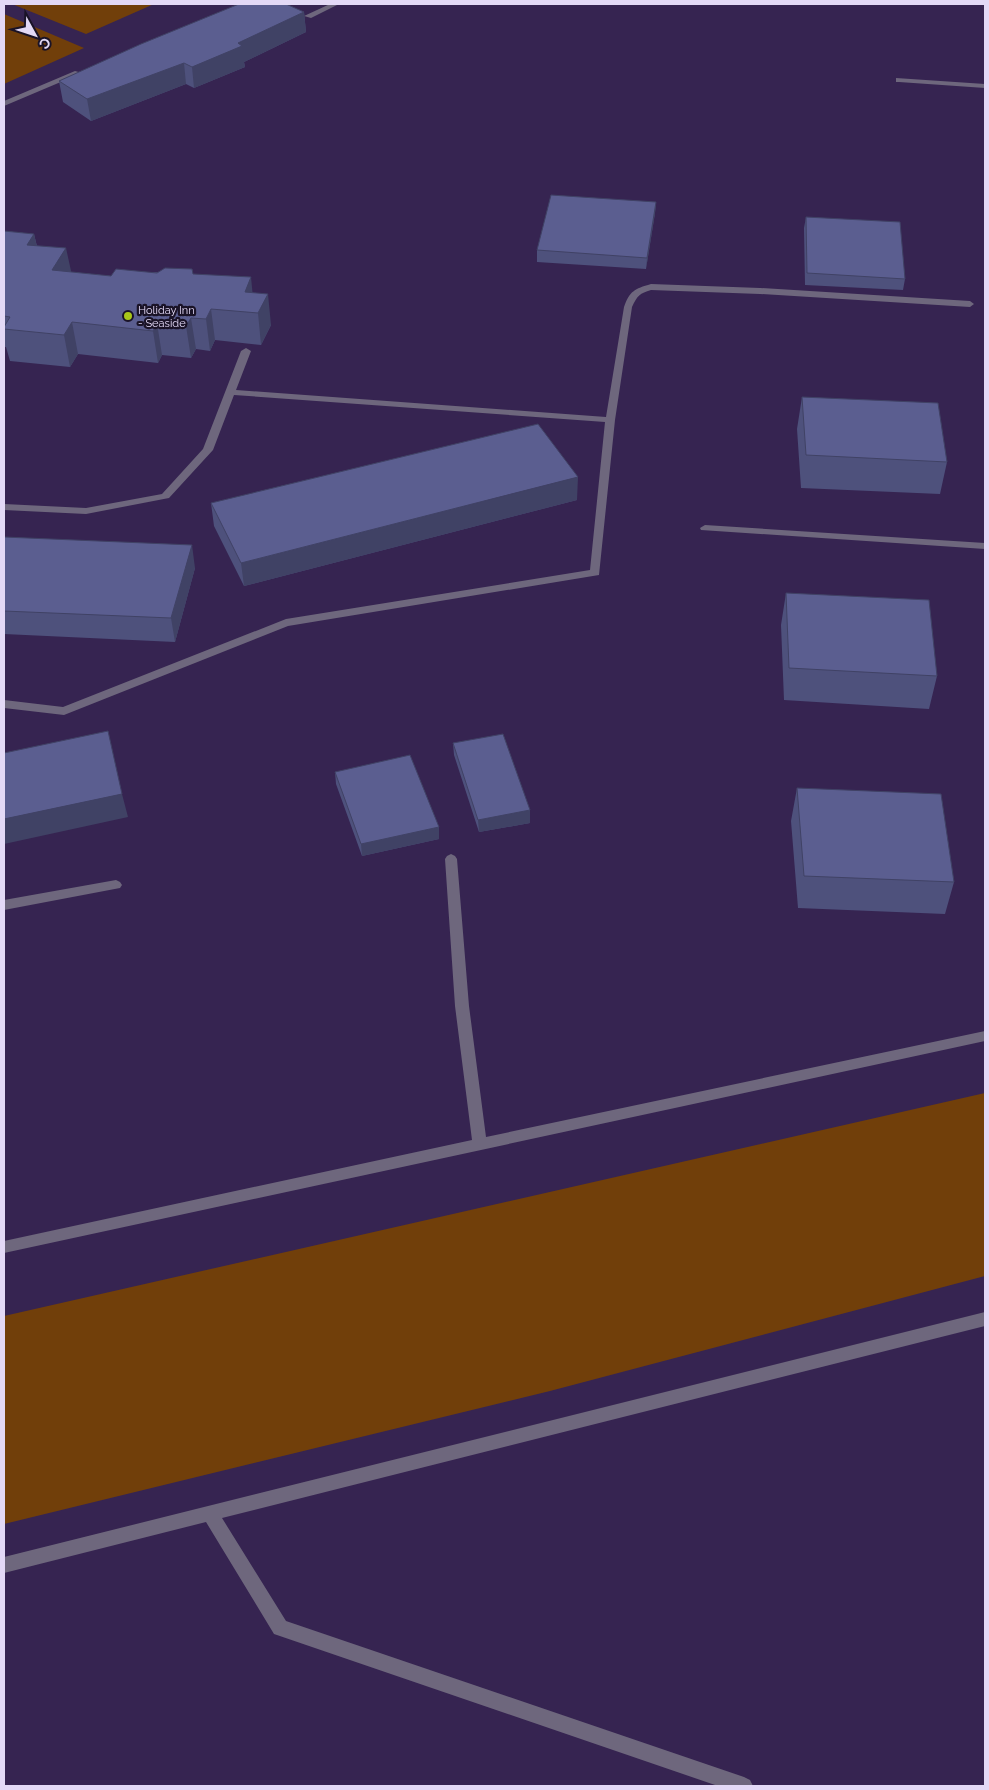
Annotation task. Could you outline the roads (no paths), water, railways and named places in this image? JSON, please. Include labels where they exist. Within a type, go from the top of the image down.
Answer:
[{"type":"lane","points":[[308,16],[335,4]]},
{"type":"lane","points":[[4,104],[90,68]]},
{"type":"lane","points":[[899,80],[985,86]]},
{"type":"lane","points":[[4,704],[64,711],[286,623],[595,573],[610,420],[628,307],[633,295],[640,290],[650,287],[708,289],[970,304]]},
{"type":"lane","points":[[4,507],[86,511],[165,496],[208,450],[246,351]]},
{"type":"lane","points":[[230,392],[610,420]]},
{"type":"lane","points":[[705,528],[985,546]]},
{"type":"lane","points":[[451,860],[462,1006],[480,1145]]},
{"type":"lane","points":[[4,905],[116,886]]},
{"type":"lane","points":[[4,1247],[985,1036]]},
{"type":"lane","points":[[4,1565],[985,1319]]},
{"type":"lane","points":[[210,1513],[280,1628],[744,1786]]},
{"type":"place","name":"Holiday Inn - Seaside","points":[[128,316]]}]
